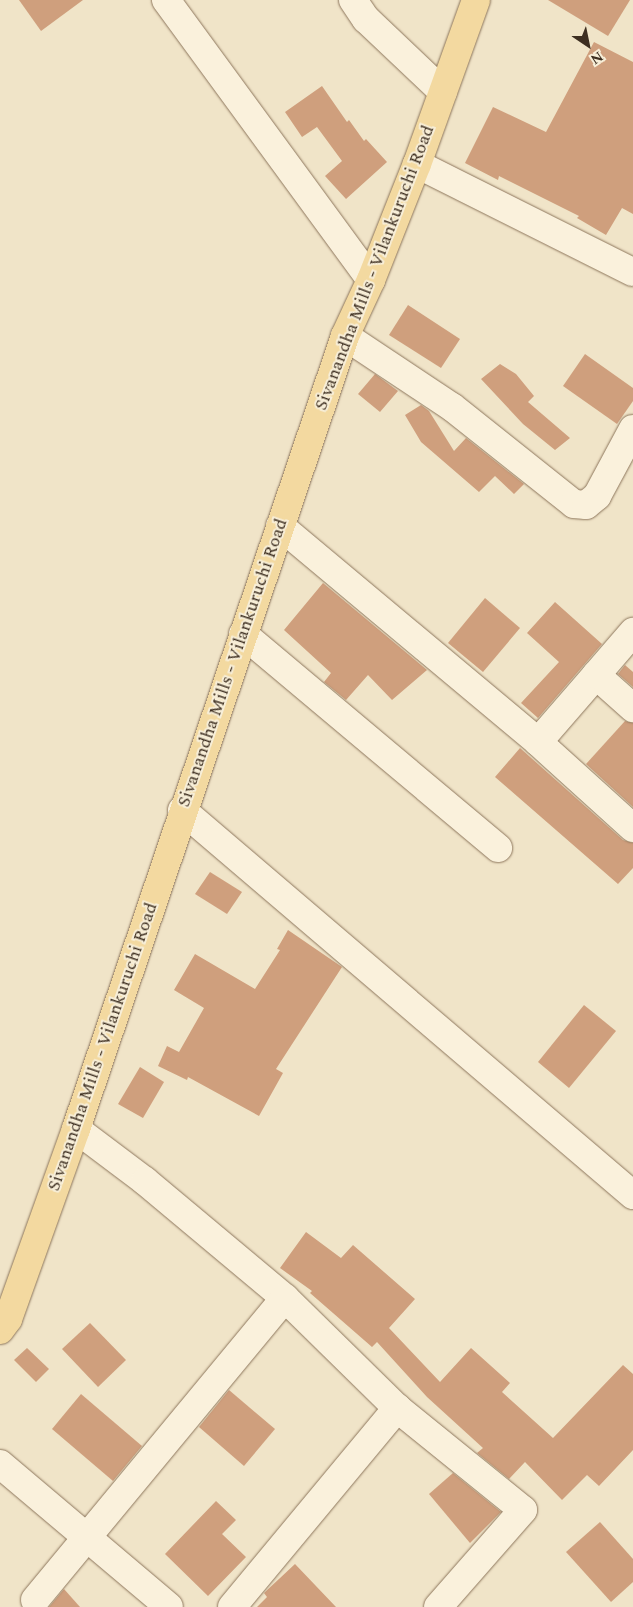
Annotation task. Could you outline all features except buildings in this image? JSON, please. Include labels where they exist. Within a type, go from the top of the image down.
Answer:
[{"type":"main road","name":"Sivanandha Mills - Vilankuruchi Road","points":[[0,1330],[8,1319],[76,1129],[182,810],[345,336],[371,280],[417,164],[476,0]]},
{"type":"street","points":[[166,0],[371,280]]},
{"type":"street","points":[[352,0],[366,19],[443,92]]},
{"type":"street","points":[[417,164],[633,272]]},
{"type":"street","points":[[345,336],[452,407],[574,504],[586,505],[597,496],[633,429]]},
{"type":"street","points":[[280,526],[538,742],[633,828]]},
{"type":"street","points":[[538,742],[633,632]]},
{"type":"street","points":[[243,634],[498,848]]},
{"type":"street","points":[[596,675],[633,708]]},
{"type":"street","points":[[182,810],[633,1195]]},
{"type":"street","points":[[76,1129],[145,1181],[285,1298],[397,1408],[523,1510],[438,1607]]},
{"type":"street","points":[[35,1600],[285,1298]]},
{"type":"street","points":[[232,1607],[397,1408]]},
{"type":"street","points":[[0,1464],[169,1607]]}]
